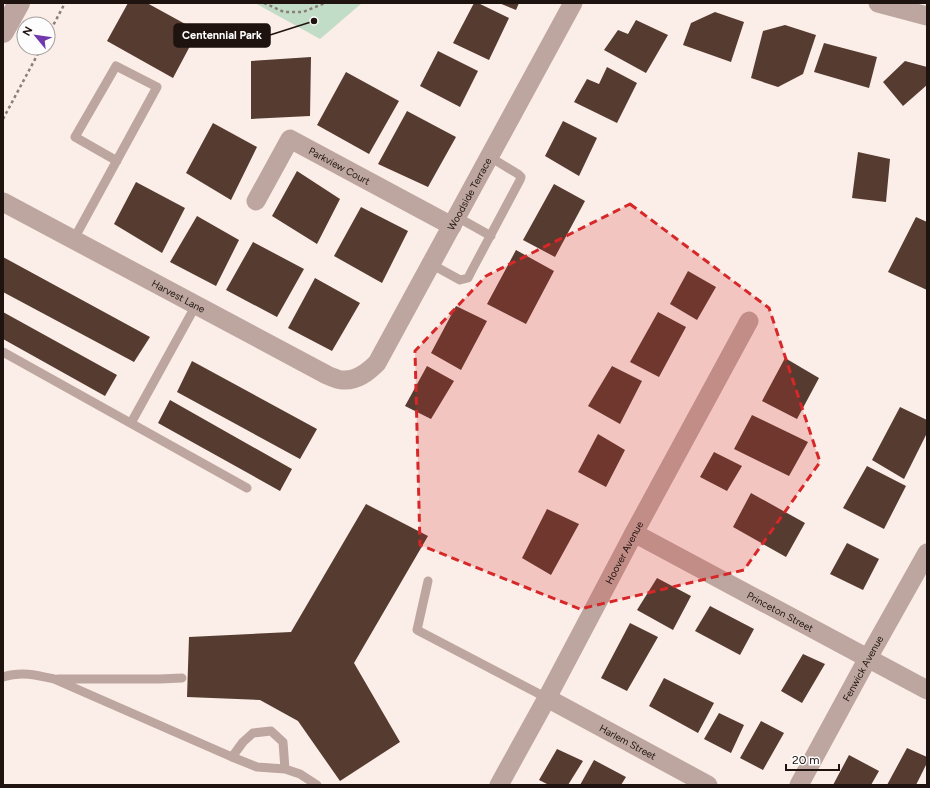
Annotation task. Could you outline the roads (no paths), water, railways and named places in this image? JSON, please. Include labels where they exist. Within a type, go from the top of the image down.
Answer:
[{"type":"street","name":"Woodside Terrace","points":[[357,378],[368,372],[377,363],[573,3]]},
{"type":"street","points":[[878,3],[927,16]]},
{"type":"street","name":"Parkview Court","points":[[256,201],[290,140],[454,221]]},
{"type":"street","name":"Harvest Lane","points":[[3,202],[327,375],[343,380],[357,378]]},
{"type":"street","name":"Hoover Avenue","points":[[499,785],[749,321]]},
{"type":"street","name":"Princeton Street","points":[[634,532],[927,690]]},
{"type":"street","name":"Fenwick Avenue","points":[[799,785],[927,553]]},
{"type":"street","name":"Harlem Street","points":[[547,698],[708,785]]},
{"type":"lane","points":[[74,240],[117,162],[157,87],[116,66],[75,137],[117,162]]},
{"type":"lane","points":[[431,264],[460,280],[470,276],[521,178],[509,167],[490,157]]},
{"type":"lane","points":[[454,221],[491,236]]},
{"type":"lane","points":[[131,423],[196,305]]},
{"type":"lane","points":[[3,352],[247,488]]},
{"type":"lane","points":[[428,581],[417,630],[547,698]]},
{"type":"lane","points":[[3,677],[28,673],[54,678],[182,678]]},
{"type":"lane","points":[[54,678],[232,757],[257,767],[285,769],[300,774],[317,785]]},
{"type":"lane","points":[[232,757],[243,742],[253,733],[271,731],[283,742],[285,769]]},
{"type":"place","name":"Centennial Park","points":[[314,21]]}]
